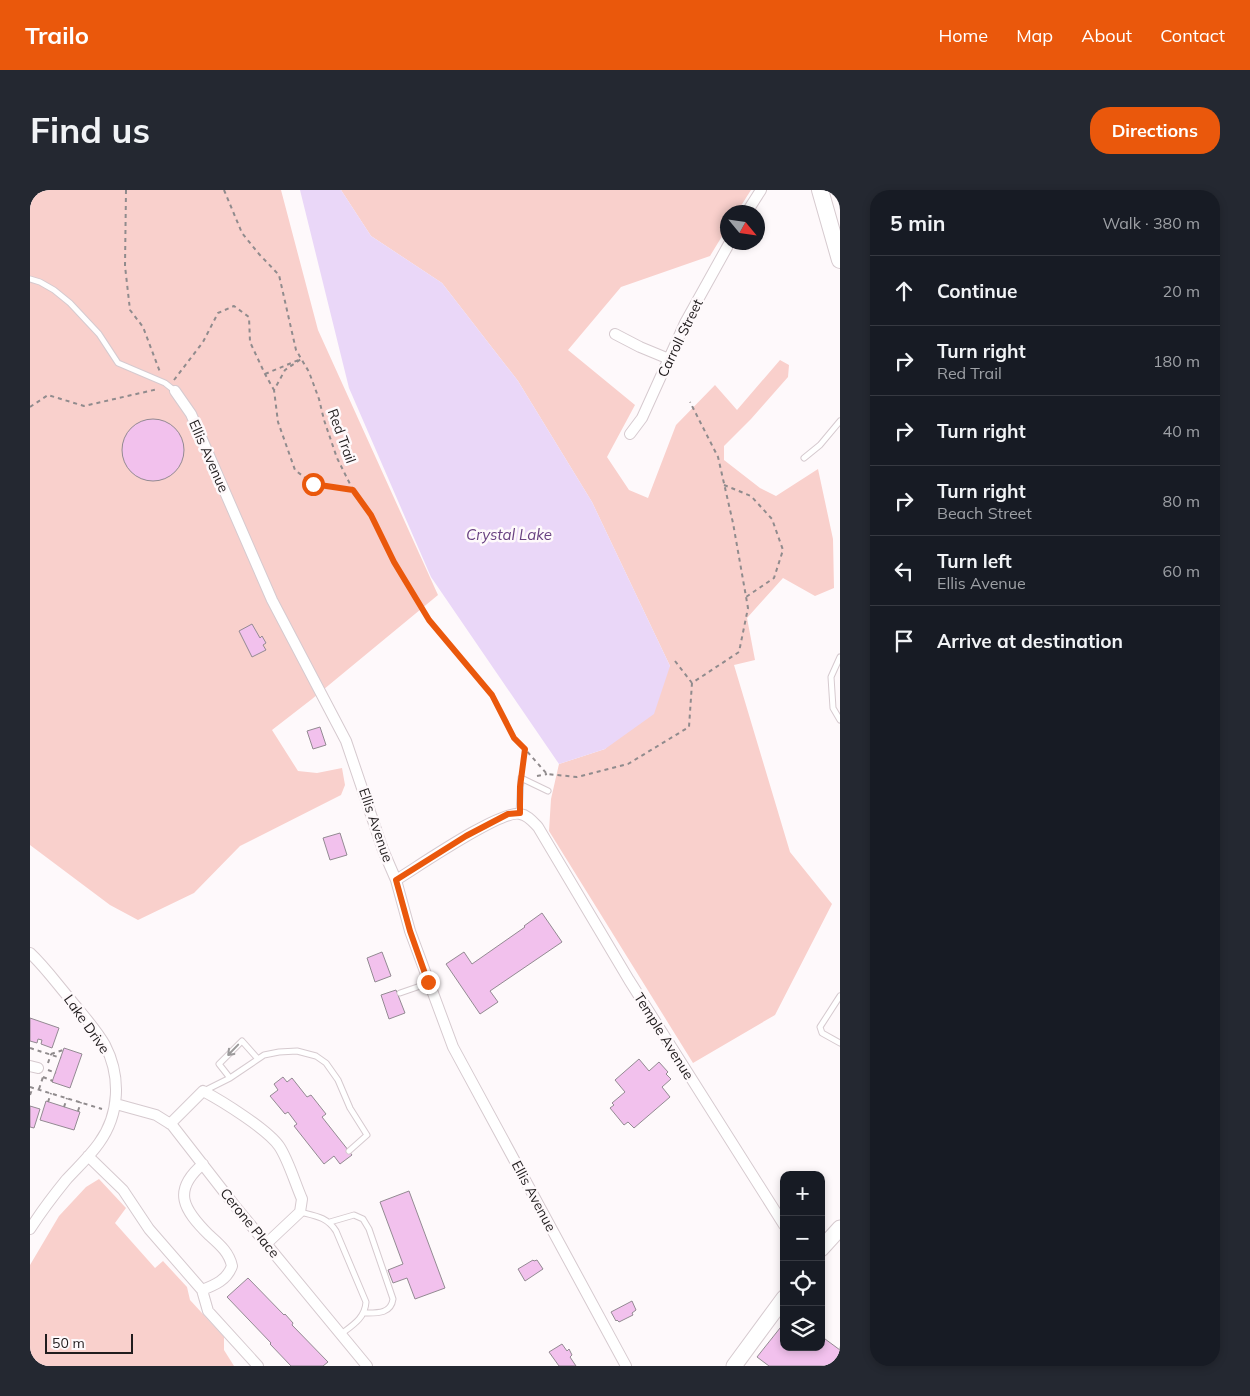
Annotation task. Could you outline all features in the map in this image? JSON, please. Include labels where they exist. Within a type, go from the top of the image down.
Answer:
[{"type":"main road","points":[[820,190],[840,260]]},
{"type":"street","points":[[752,205],[761,190]]},
{"type":"street","name":"Carroll Street","points":[[630,434],[642,418],[685,323],[726,250]]},
{"type":"street","points":[[616,334],[640,347],[669,359]]},
{"type":"street","name":"Ellis Avenue","points":[[169,387],[191,414],[272,600],[346,741],[383,850],[396,880],[410,931],[453,1047],[626,1366]]},
{"type":"street","points":[[396,880],[466,836],[508,814],[520,813]]},
{"type":"street","name":"Temple Avenue","points":[[520,813],[530,818],[538,827],[629,980],[780,1219]]},
{"type":"street","name":"Lake Drive","points":[[31,956],[41,964],[91,1025],[104,1044],[111,1059],[116,1085],[116,1104],[107,1130],[99,1143],[32,1223]]},
{"type":"street","points":[[170,1124],[203,1091],[217,1098],[268,1134],[279,1146],[302,1199],[300,1212],[266,1244]]},
{"type":"street","name":"Cerone Place","points":[[116,1104],[156,1115],[170,1124],[367,1366]]},
{"type":"street","points":[[88,1156],[123,1190],[149,1229],[202,1290],[208,1311],[258,1366]]},
{"type":"street","points":[[202,1290],[220,1281],[227,1275],[232,1266],[228,1255],[207,1233],[185,1205],[183,1196],[184,1186],[191,1174],[203,1164]]},
{"type":"street","points":[[825,1245],[840,1228]]},
{"type":"street","points":[[734,1366],[780,1303]]},
{"type":"lane","points":[[30,279],[54,290],[70,303],[99,334],[118,363],[169,387]]},
{"type":"lane","points":[[804,458],[820,445],[840,421]]},
{"type":"lane","points":[[840,657],[831,677],[833,708],[840,720]]},
{"type":"lane","points":[[520,813],[521,778],[548,791]]},
{"type":"lane","points":[[400,993],[429,983]]},
{"type":"lane","points":[[840,996],[820,1027],[822,1033],[840,1043]]},
{"type":"lane","points":[[230,1078],[220,1064],[242,1041],[258,1059]]},
{"type":"lane","points":[[203,1091],[230,1078],[264,1055],[279,1052],[297,1052],[316,1056],[326,1063],[338,1080],[350,1108],[367,1135],[349,1151]]},
{"type":"lane","points":[[300,1212],[322,1217],[330,1222],[336,1231],[366,1302],[365,1313],[356,1323],[341,1334]]},
{"type":"lane","points":[[330,1222],[354,1215],[360,1216],[368,1229],[393,1299],[389,1308],[380,1313],[365,1313]]},
{"type":"path","points":[[126,190],[125,266],[130,310],[143,327],[169,387]]},
{"type":"path","name":"Red Trail","points":[[224,190],[242,234],[279,275],[296,350],[309,372],[337,458],[353,490],[371,515],[394,562],[429,620],[492,695],[514,738],[547,774]]},
{"type":"path","points":[[30,407],[48,395],[84,406],[169,387],[204,342],[218,313],[234,306],[249,317],[250,342],[264,374],[274,390],[278,422],[295,470],[313,484],[353,490]]},
{"type":"path","points":[[264,374],[301,359]]},
{"type":"path","points":[[274,390],[285,370],[301,359]]},
{"type":"path","points":[[690,402],[718,457],[733,523],[748,608],[739,652],[692,683]]},
{"type":"path","points":[[724,484],[751,496],[772,519],[783,550],[774,578],[746,597]]},
{"type":"path","points":[[525,749],[521,778],[547,774],[578,777],[628,764],[689,727],[692,683],[675,661]]},
{"type":"path","points":[[30,1048],[61,1058]]},
{"type":"path","points":[[51,1054],[63,1050]]},
{"type":"path","points":[[39,1070],[56,1072]]},
{"type":"path","points":[[39,1070],[53,1080]]},
{"type":"path","points":[[30,1095],[31,1087],[107,1110]]},
{"type":"path","points":[[48,1102],[51,1093]]},
{"type":"path","points":[[64,1107],[67,1098]]},
{"type":"path","points":[[78,1111],[81,1102]]},
{"type":"shaded area","points":[[30,190],[281,190],[318,330],[438,595],[272,730],[298,771],[317,773],[342,768],[345,785],[341,795],[240,846],[194,893],[138,920],[110,905],[30,845]]},
{"type":"shaded area","points":[[341,190],[751,190],[741,205],[720,205],[720,240],[710,256],[621,287],[568,350],[635,405],[607,457],[629,490],[648,498],[676,425],[715,385],[737,410],[780,360],[789,365],[788,377],[724,446],[724,460],[760,488],[776,496],[818,469],[833,539],[834,588],[815,596],[783,578],[747,618],[755,660],[734,665],[790,852],[832,904],[775,1015],[693,1063],[549,831],[551,799],[559,764],[605,749],[670,666],[592,502],[518,381],[442,283],[371,236]]},
{"type":"shaded area","points":[[99,1179],[126,1208],[115,1223],[155,1268],[163,1261],[187,1287],[190,1300],[224,1337],[224,1350],[234,1366],[30,1366],[30,1265],[59,1216],[86,1187]]},
{"type":"water","name":"Crystal Lake","points":[[300,190],[341,190],[371,236],[442,283],[518,381],[592,502],[670,666],[654,714],[605,749],[559,764],[431,577],[349,388]]},
{"type":"building","points":[[153,419],[170,424],[175,428],[179,433],[184,450],[179,467],[175,472],[170,476],[153,481],[136,476],[131,472],[127,467],[122,450],[127,433],[131,428],[136,424]]},
{"type":"building","points":[[252,624],[260,638],[262,636],[266,643],[263,645],[266,650],[252,657],[239,631]]},
{"type":"building","points":[[320,727],[326,745],[313,749],[307,731]]},
{"type":"building","points":[[340,833],[347,855],[330,860],[323,838]]},
{"type":"building","points":[[542,913],[562,942],[490,991],[498,1002],[480,1014],[446,964],[464,952],[472,964]]},
{"type":"building","points":[[382,952],[391,976],[375,982],[367,958]]},
{"type":"building","points":[[396,990],[405,1013],[389,1019],[381,995]]},
{"type":"building","points":[[30,1018],[59,1028],[52,1048],[41,1044],[42,1040],[38,1039],[37,1043],[30,1041]]},
{"type":"building","points":[[64,1048],[82,1054],[70,1088],[52,1082]]},
{"type":"building","points":[[639,1059],[649,1071],[659,1062],[668,1072],[666,1074],[671,1079],[662,1087],[670,1097],[634,1128],[628,1122],[624,1125],[610,1108],[614,1105],[612,1103],[625,1092],[615,1080]]},
{"type":"building","points":[[283,1077],[287,1082],[292,1078],[307,1097],[311,1095],[326,1114],[322,1117],[352,1155],[340,1164],[334,1156],[324,1164],[294,1126],[297,1124],[288,1112],[285,1114],[270,1096],[278,1090],[274,1084]]},
{"type":"building","points":[[46,1101],[80,1112],[74,1130],[40,1120]]},
{"type":"building","points":[[30,1106],[40,1109],[34,1128],[30,1127]]},
{"type":"building","points":[[409,1191],[445,1288],[415,1299],[407,1278],[393,1283],[388,1270],[403,1264],[380,1202]]},
{"type":"building","points":[[533,1260],[537,1260],[543,1269],[525,1281],[518,1269]]},
{"type":"building","points":[[248,1278],[285,1314],[293,1323],[292,1325],[328,1362],[323,1366],[291,1366],[270,1344],[227,1297]]},
{"type":"building","points":[[632,1301],[636,1310],[632,1313],[633,1315],[619,1322],[616,1321],[611,1312]]},
{"type":"building","points":[[780,1328],[780,1351],[825,1351],[825,1339],[840,1350],[840,1354],[830,1366],[769,1366],[757,1357]]},
{"type":"building","points":[[562,1344],[567,1351],[569,1349],[572,1355],[570,1357],[576,1366],[559,1366],[549,1352]]},
{"type":"route","points":[[313,484],[353,490],[371,515],[394,562],[429,620],[492,695],[514,738],[525,749],[520,787],[520,813],[508,814],[466,836],[396,880],[410,931],[428,982]]}]
